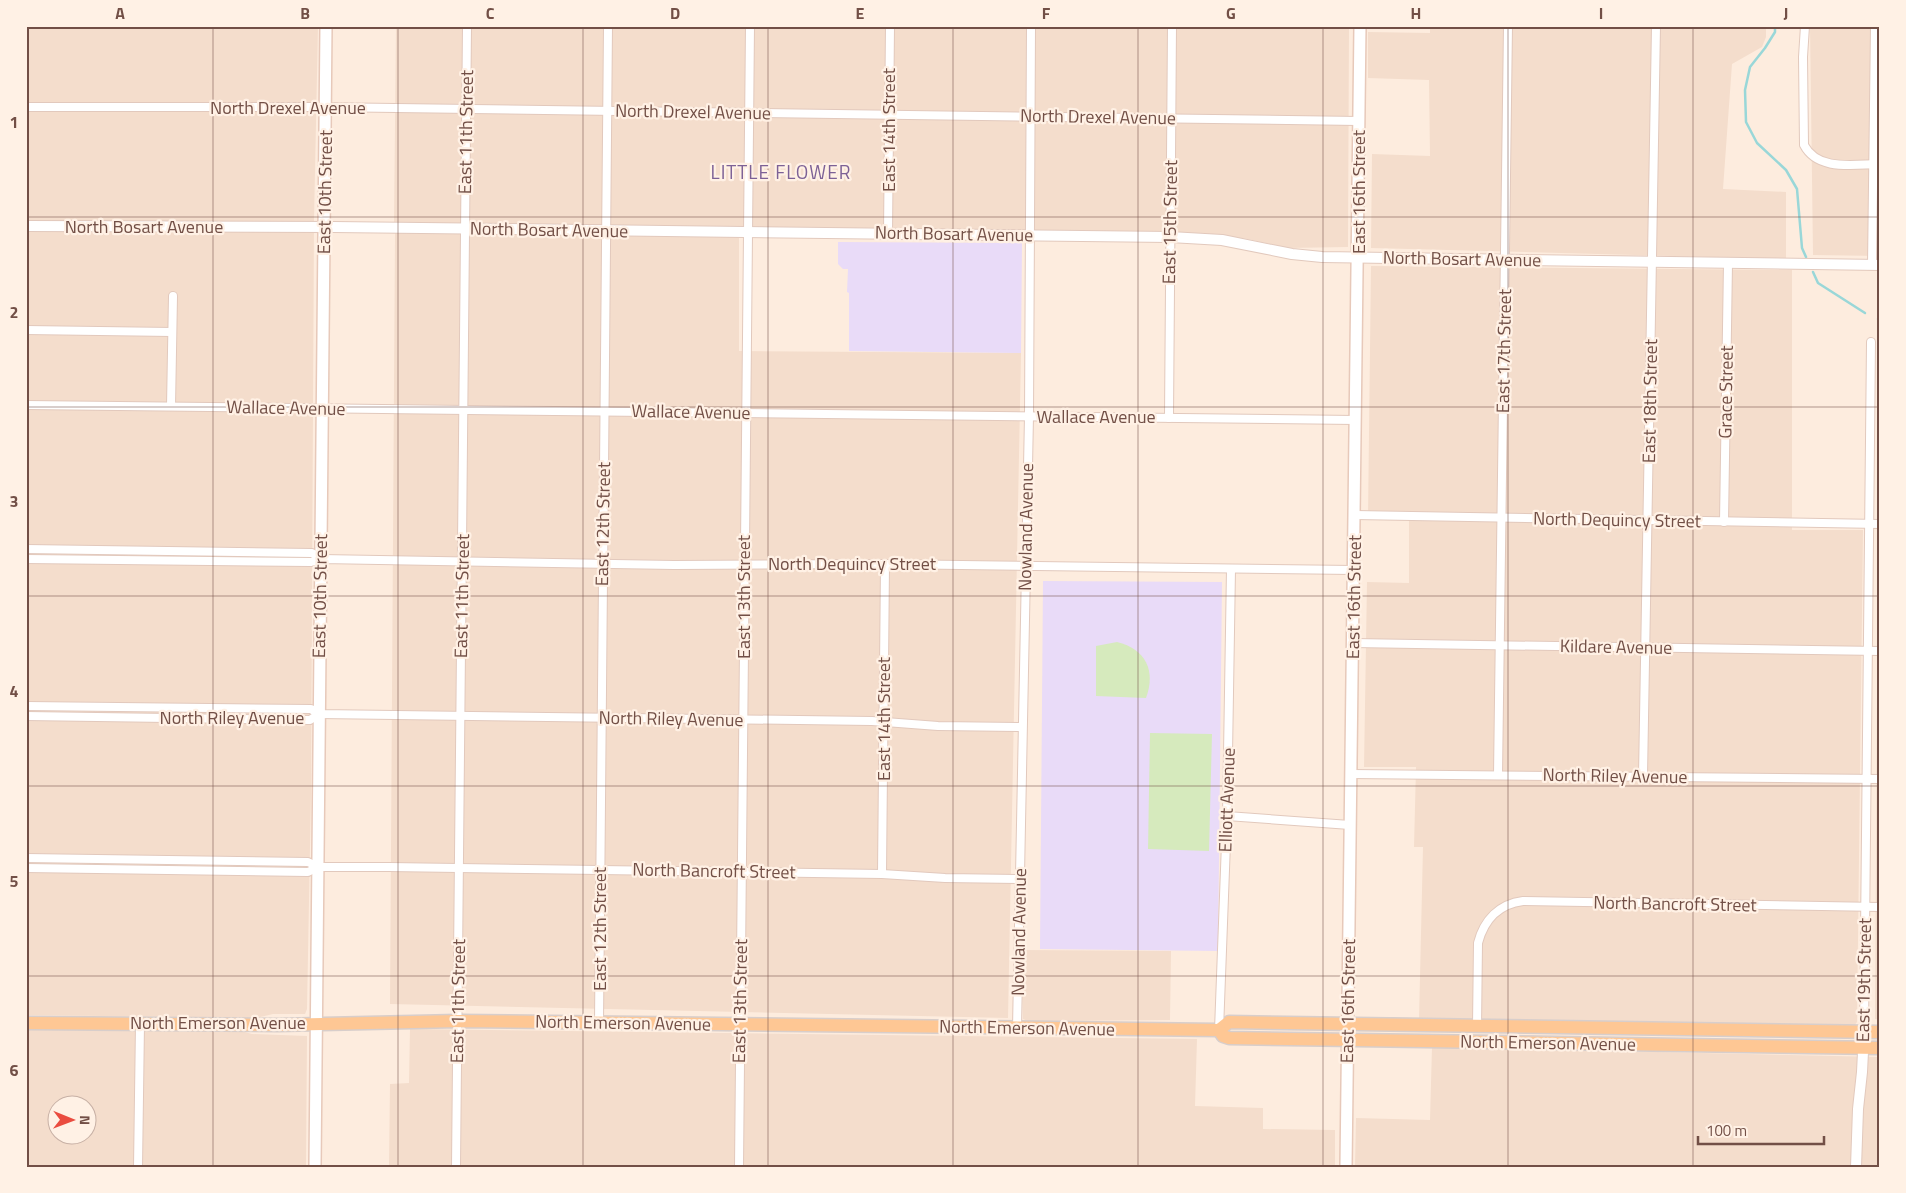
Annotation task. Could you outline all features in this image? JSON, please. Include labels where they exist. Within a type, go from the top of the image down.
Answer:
[{"type":"main road","name":"East 10th Street","points":[[315,1167],[326,26]]},
{"type":"main road","name":"East 16th Street","points":[[1346,1167],[1360,26]]},
{"type":"main road","name":"North Emerson Avenue","points":[[26,1023],[277,1025],[458,1021],[1219,1030],[1229,1022],[1880,1032]]},
{"type":"main road","name":"North Emerson Avenue","points":[[1219,1030],[1223,1036],[1229,1038],[1880,1048]]},
{"type":"street","name":"East 11th Street","points":[[456,1167],[468,26]]},
{"type":"street","name":"East 12th Street","points":[[599,1022],[608,26]]},
{"type":"street","name":"East 13th Street","points":[[738,1167],[750,26]]},
{"type":"street","name":"East 14th Street","points":[[888,233],[890,26]]},
{"type":"street","name":"Nowland Avenue","points":[[1017,1028],[1029,416],[1031,26]]},
{"type":"street","name":"East 15th Street","points":[[1168,418],[1172,26]]},
{"type":"street","name":"East 17th Street","points":[[1498,775],[1508,26]]},
{"type":"street","name":"East 18th Street","points":[[1643,776],[1656,26]]},
{"type":"street","points":[[1805,26],[1803,57],[1804,145],[1819,160],[1836,164],[1876,164]]},
{"type":"street","points":[[1875,26],[1877,63],[1876,265]]},
{"type":"street","name":"North Drexel Avenue","points":[[26,107],[326,107],[1359,121]]},
{"type":"street","name":"North Bosart Avenue","points":[[26,226],[465,228],[1170,237],[1222,240],[1299,255],[1358,258],[1876,265]]},
{"type":"street","name":"Grace Street","points":[[1724,522],[1728,263]]},
{"type":"street","points":[[171,406],[173,296]]},
{"type":"street","points":[[26,330],[172,332]]},
{"type":"street","name":"East 19th Street","points":[[1856,1167],[1864,1032],[1871,342]]},
{"type":"street","points":[[1871,395],[1880,395]]},
{"type":"street","name":"Wallace Avenue","points":[[26,405],[1356,420]]},
{"type":"street","name":"North Dequincy Street","points":[[1355,515],[1880,524]]},
{"type":"street","name":"North Dequincy Street","points":[[26,549],[312,553],[321,559]]},
{"type":"street","points":[[143,560],[144,551]]},
{"type":"street","name":"North Dequincy Street","points":[[26,559],[311,562],[321,559],[603,564],[1164,566],[1231,569],[1354,570]]},
{"type":"street","name":"East 14th Street","points":[[882,874],[885,564]]},
{"type":"street","name":"Elliott Avenue","points":[[1219,1030],[1231,670],[1231,569]]},
{"type":"street","name":"Kildare Avenue","points":[[1353,643],[1880,651]]},
{"type":"street","name":"North Riley Avenue","points":[[26,706],[311,709],[319,714],[884,722],[938,726],[1022,727]]},
{"type":"street","name":"North Riley Avenue","points":[[143,707],[143,718]]},
{"type":"street","name":"North Riley Avenue","points":[[26,716],[310,720],[319,714]]},
{"type":"street","name":"North Riley Avenue","points":[[1351,774],[1880,778]]},
{"type":"street","points":[[1227,816],[1350,825]]},
{"type":"street","name":"North Bancroft Street","points":[[26,858],[308,862],[318,867],[882,874],[946,878],[1020,879]]},
{"type":"street","points":[[142,860],[142,870]]},
{"type":"street","name":"North Bancroft Street","points":[[26,868],[308,872],[318,867]]},
{"type":"street","name":"North Bancroft Street","points":[[1477,1026],[1478,943],[1482,930],[1489,919],[1500,909],[1511,904],[1523,902],[1880,907]]},
{"type":"street","points":[[138,1167],[140,1024]]},
{"type":"shaded area","points":[[26,26],[318,26],[314,220],[311,793],[307,1009],[305,1014],[273,1014],[256,1018],[26,1015]]},
{"type":"shaded area","points":[[396,26],[1349,26],[1348,247],[1287,248],[1248,239],[1197,233],[394,223]]},
{"type":"shaded area","points":[[1430,26],[1766,26],[1766,37],[1762,47],[1732,64],[1723,189],[1786,192],[1786,259],[1371,248],[1372,154],[1430,156],[1429,80],[1368,78],[1368,32],[1430,33]]},
{"type":"shaded area","points":[[1810,26],[1880,26],[1880,256],[1813,255]]},
{"type":"shaded area","points":[[395,233],[739,237],[739,351],[1021,353],[1008,1018],[390,1004]]},
{"type":"shaded area","points":[[838,242],[1022,243],[1021,353],[849,351],[848,269],[843,269],[838,264]]},
{"type":"shaded area","points":[[1371,266],[1792,270],[1792,530],[1863,530],[1857,1022],[1854,1026],[1419,1021],[1423,847],[1414,847],[1416,767],[1364,767],[1367,582],[1409,583],[1409,520],[1368,519]]},
{"type":"shaded area","points":[[1878,532],[1880,532],[1880,1020],[1875,1019]]},
{"type":"shaded area","points":[[1043,581],[1222,582],[1218,951],[1040,949]]},
{"type":"shaded area","points":[[1022,950],[1171,951],[1170,1020],[1028,1021],[1023,1019]]},
{"type":"shaded area","points":[[26,1027],[237,1030],[252,1034],[307,1036],[306,1167],[26,1167]]},
{"type":"shaded area","points":[[410,1029],[1197,1039],[1195,1106],[1263,1108],[1263,1129],[1335,1130],[1335,1167],[389,1167],[390,1084],[409,1083]]},
{"type":"shaded area","points":[[1432,1047],[1880,1057],[1880,1167],[1355,1167],[1356,1118],[1430,1120]]},
{"type":"green space","points":[[1117,642],[1135,650],[1146,662],[1150,679],[1146,698],[1096,696],[1096,646]]},
{"type":"green space","points":[[1150,733],[1212,734],[1209,851],[1148,849]]},
{"type":"waterway","points":[[1775,26],[1775,32],[1750,67],[1745,90],[1746,122],[1757,143],[1786,170],[1797,189],[1802,248],[1806,257]]},
{"type":"waterway","points":[[1813,272],[1818,283],[1865,313]]},
{"type":"district","name":"LITTLE FLOWER","points":[[781,172]]}]
